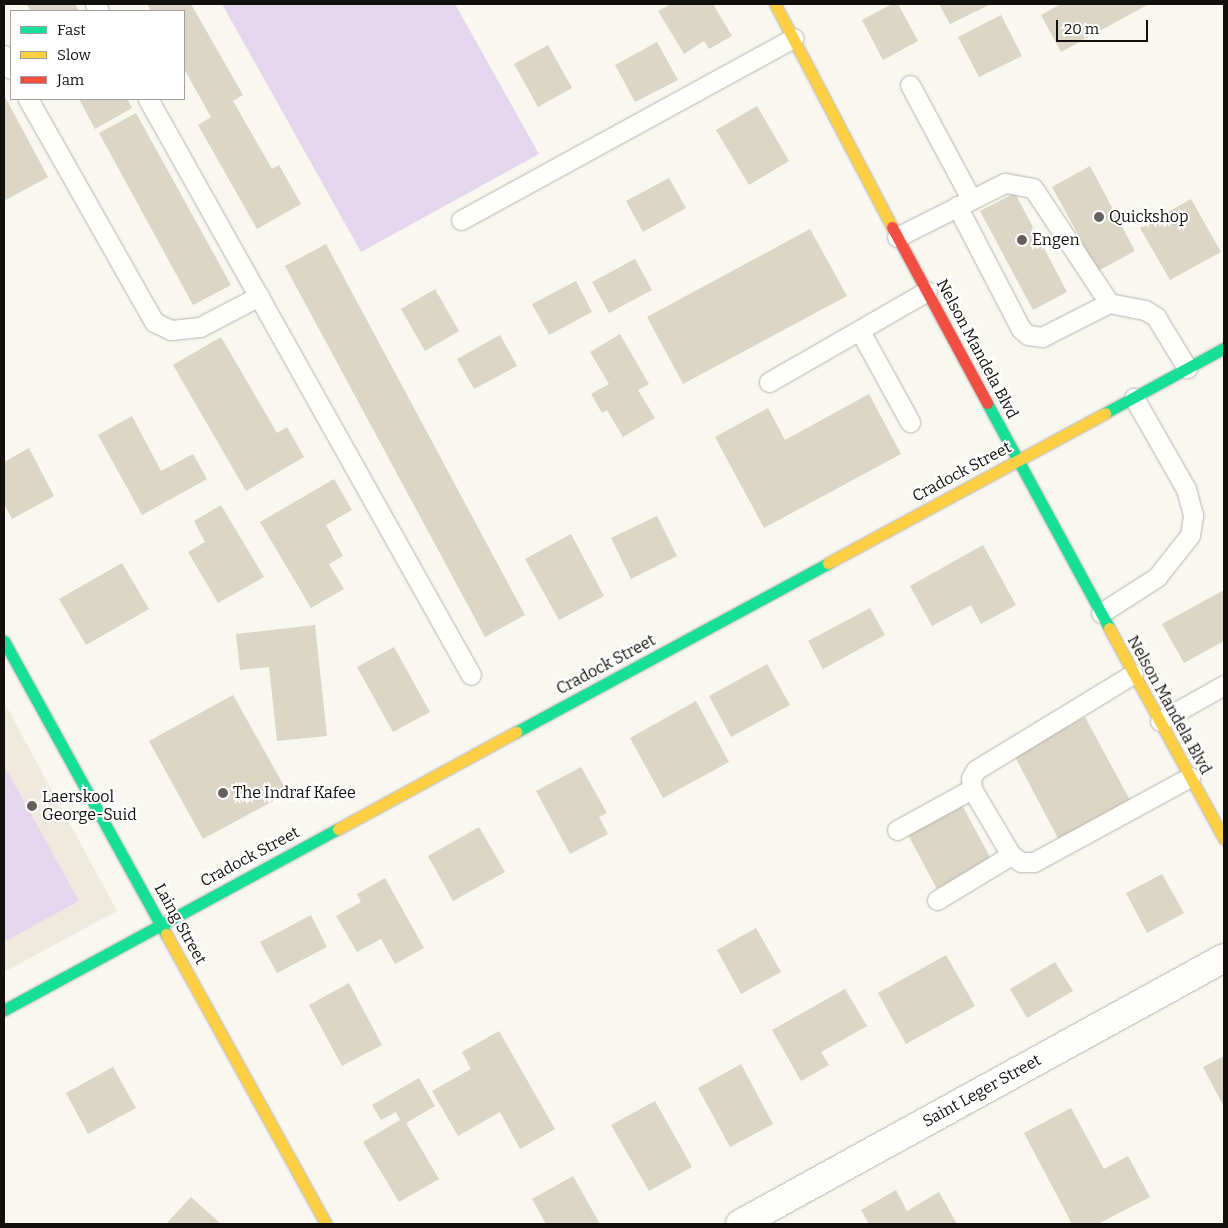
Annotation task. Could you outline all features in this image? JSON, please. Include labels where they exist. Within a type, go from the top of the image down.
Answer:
[{"type":"street","name":"Nelson Mandela Blvd","points":[[775,4],[927,291],[1224,840]]},
{"type":"street","name":"Cradock Street","points":[[4,1010],[1224,348]]},
{"type":"street","name":"Laing Street","points":[[4,640],[326,1224]]},
{"type":"street","name":"Saint Leger Street","points":[[740,1224],[1224,958]]},
{"type":"lane","points":[[461,220],[794,38]]},
{"type":"lane","points":[[4,55],[10,67]]},
{"type":"lane","points":[[910,85],[1021,329],[1028,335],[1042,337],[1109,302],[1145,310],[1156,317],[1187,368]]},
{"type":"lane","points":[[29,100],[154,322],[172,330],[200,327],[259,296]]},
{"type":"lane","points":[[149,100],[471,675]]},
{"type":"lane","points":[[898,237],[1005,183],[1033,188],[1109,302]]},
{"type":"lane","points":[[769,382],[927,291]]},
{"type":"lane","points":[[860,331],[910,422]]},
{"type":"lane","points":[[1101,613],[1157,577],[1190,535],[1193,515],[1186,490],[1134,398]]},
{"type":"lane","points":[[1133,674],[976,770],[971,778],[972,788],[1012,855],[1021,862],[1034,862],[1190,777]]},
{"type":"lane","points":[[1160,721],[1224,685]]},
{"type":"lane","points":[[896,830],[972,788]]},
{"type":"lane","points":[[937,900],[1012,855]]},
{"type":"shaded area","points":[[222,4],[455,4],[539,154],[361,252]]},
{"type":"shaded area","name":"Laerskool George-Suid","points":[[4,702],[117,911],[4,972]]},
{"type":"shaded area","points":[[4,765],[79,901],[4,942]]},
{"type":"building","points":[[26,4],[75,4],[78,10],[30,10]]},
{"type":"building","points":[[147,4],[191,4],[243,95],[233,101],[272,169],[279,165],[301,204],[257,229],[198,125],[211,117],[185,71],[185,10],[150,10]]},
{"type":"building","points":[[671,4],[713,4],[732,36],[709,49],[704,41],[684,54],[658,11]]},
{"type":"building","points":[[892,4],[898,4],[918,41],[883,60],[862,20]]},
{"type":"building","points":[[939,4],[991,4],[950,24]]},
{"type":"building","points":[[1061,4],[1149,4],[1061,52],[1041,15]]},
{"type":"building","points":[[1001,15],[1022,56],[979,77],[958,37]]},
{"type":"building","points":[[657,42],[678,80],[635,102],[615,65]]},
{"type":"building","points":[[548,45],[572,88],[538,107],[514,64]]},
{"type":"building","points":[[4,95],[48,177],[4,201]]},
{"type":"building","points":[[80,100],[128,100],[132,108],[95,129]]},
{"type":"building","points":[[757,106],[789,161],[749,185],[716,130]]},
{"type":"building","points":[[136,113],[231,285],[193,305],[99,133]]},
{"type":"building","points":[[1090,166],[1135,251],[1098,271],[1052,187]]},
{"type":"building","points":[[669,178],[686,208],[643,232],[626,201]]},
{"type":"building","points":[[1015,193],[1067,292],[1033,310],[980,211]]},
{"type":"building","points":[[1191,199],[1221,252],[1170,280],[1140,228]]},
{"type":"building","points":[[810,229],[847,296],[683,384],[647,317]]},
{"type":"building","points":[[326,244],[525,615],[485,637],[285,266]]},
{"type":"building","points":[[635,259],[652,290],[609,313],[592,282]]},
{"type":"building","points":[[576,281],[592,312],[549,335],[532,304]]},
{"type":"building","points":[[435,289],[459,331],[425,351],[401,309]]},
{"type":"building","points":[[620,334],[649,384],[638,390],[655,418],[623,437],[607,410],[602,413],[591,394],[609,384],[590,352]]},
{"type":"building","points":[[500,335],[517,366],[474,389],[457,359]]},
{"type":"building","points":[[221,337],[277,433],[287,427],[304,457],[246,491],[173,365]]},
{"type":"building","points":[[869,394],[901,454],[764,528],[715,437],[768,408],[785,440]]},
{"type":"building","points":[[132,416],[161,471],[193,454],[207,479],[142,515],[98,435]]},
{"type":"building","points":[[29,448],[54,496],[12,519],[4,504],[4,462]]},
{"type":"building","points":[[334,479],[352,510],[326,525],[343,556],[329,564],[344,589],[311,608],[260,522]]},
{"type":"building","points":[[221,505],[264,577],[218,603],[188,552],[205,542],[194,521]]},
{"type":"building","points":[[657,516],[677,556],[631,579],[611,538]]},
{"type":"building","points":[[571,534],[604,596],[559,620],[525,559]]},
{"type":"building","points":[[983,545],[1016,605],[981,624],[971,605],[932,626],[910,586]]},
{"type":"building","points":[[122,563],[149,609],[86,645],[59,599]]},
{"type":"building","points":[[1224,590],[1224,641],[1184,663],[1162,624]]},
{"type":"building","points":[[870,608],[885,635],[823,669],[808,641]]},
{"type":"building","points":[[315,625],[327,736],[277,741],[269,667],[240,670],[236,634]]},
{"type":"building","points":[[394,647],[430,712],[393,732],[357,667]]},
{"type":"building","points":[[767,664],[790,705],[731,737],[709,696]]},
{"type":"building","points":[[233,695],[288,793],[203,839],[149,741]]},
{"type":"building","points":[[696,701],[729,762],[663,798],[630,738]]},
{"type":"building","points":[[1085,717],[1131,802],[1059,840],[1014,755]]},
{"type":"building","points":[[581,767],[607,813],[599,817],[608,834],[570,854],[536,791]]},
{"type":"building","points":[[962,805],[991,859],[937,889],[907,833]]},
{"type":"building","points":[[479,827],[505,872],[453,901],[428,856]]},
{"type":"building","points":[[1162,874],[1184,913],[1147,933],[1126,893]]},
{"type":"building","points":[[385,878],[424,948],[395,964],[381,939],[357,952],[336,916],[361,902],[357,894]]},
{"type":"building","points":[[311,915],[327,947],[277,973],[260,942]]},
{"type":"building","points":[[756,928],[781,972],[741,994],[717,950]]},
{"type":"building","points":[[946,955],[975,1006],[906,1044],[878,993]]},
{"type":"building","points":[[1055,962],[1073,991],[1027,1018],[1010,989]]},
{"type":"building","points":[[349,983],[382,1045],[342,1066],[309,1005]]},
{"type":"building","points":[[845,989],[867,1026],[821,1052],[829,1065],[801,1081],[772,1030]]},
{"type":"building","points":[[499,1031],[555,1129],[520,1149],[500,1112],[458,1136],[432,1091],[471,1069],[462,1052]]},
{"type":"building","points":[[1224,1056],[1224,1107],[1203,1067]]},
{"type":"building","points":[[741,1064],[773,1124],[730,1147],[698,1088]]},
{"type":"building","points":[[113,1067],[136,1108],[88,1134],[66,1093]]},
{"type":"building","points":[[419,1078],[435,1106],[406,1123],[439,1179],[399,1202],[363,1142],[400,1120],[396,1112],[381,1120],[372,1105]]},
{"type":"building","points":[[655,1101],[692,1167],[649,1191],[611,1125]]},
{"type":"building","points":[[1071,1108],[1104,1169],[1128,1156],[1150,1197],[1098,1224],[1072,1224],[1024,1133]]},
{"type":"building","points":[[573,1176],[600,1224],[546,1224],[532,1199]]},
{"type":"building","points":[[896,1190],[907,1211],[939,1192],[957,1224],[869,1224],[861,1210]]},
{"type":"building","points":[[191,1197],[221,1224],[166,1224]]},
{"type":"traffic: fast","points":[[1105,413],[1224,348]]},
{"type":"traffic: fast","points":[[987,403],[1109,628]]},
{"type":"traffic: fast","points":[[516,732],[828,563]]},
{"type":"traffic: fast","points":[[4,641],[166,934]]},
{"type":"traffic: fast","points":[[4,1010],[338,829]]},
{"type":"traffic: slow","points":[[775,4],[892,227]]},
{"type":"traffic: slow","points":[[828,563],[1105,413]]},
{"type":"traffic: slow","points":[[1109,628],[1224,839]]},
{"type":"traffic: slow","points":[[338,829],[516,732]]},
{"type":"traffic: slow","points":[[166,934],[326,1224]]},
{"type":"traffic: jam","points":[[892,227],[987,403]]},
{"type":"place","name":"Quickshop","points":[[1099,217]]},
{"type":"place","name":"Engen","points":[[1022,240]]},
{"type":"place","name":"The Indraf Kafee","points":[[223,793]]},
{"type":"place","name":"Laerskool George-Suid","points":[[32,806]]}]
